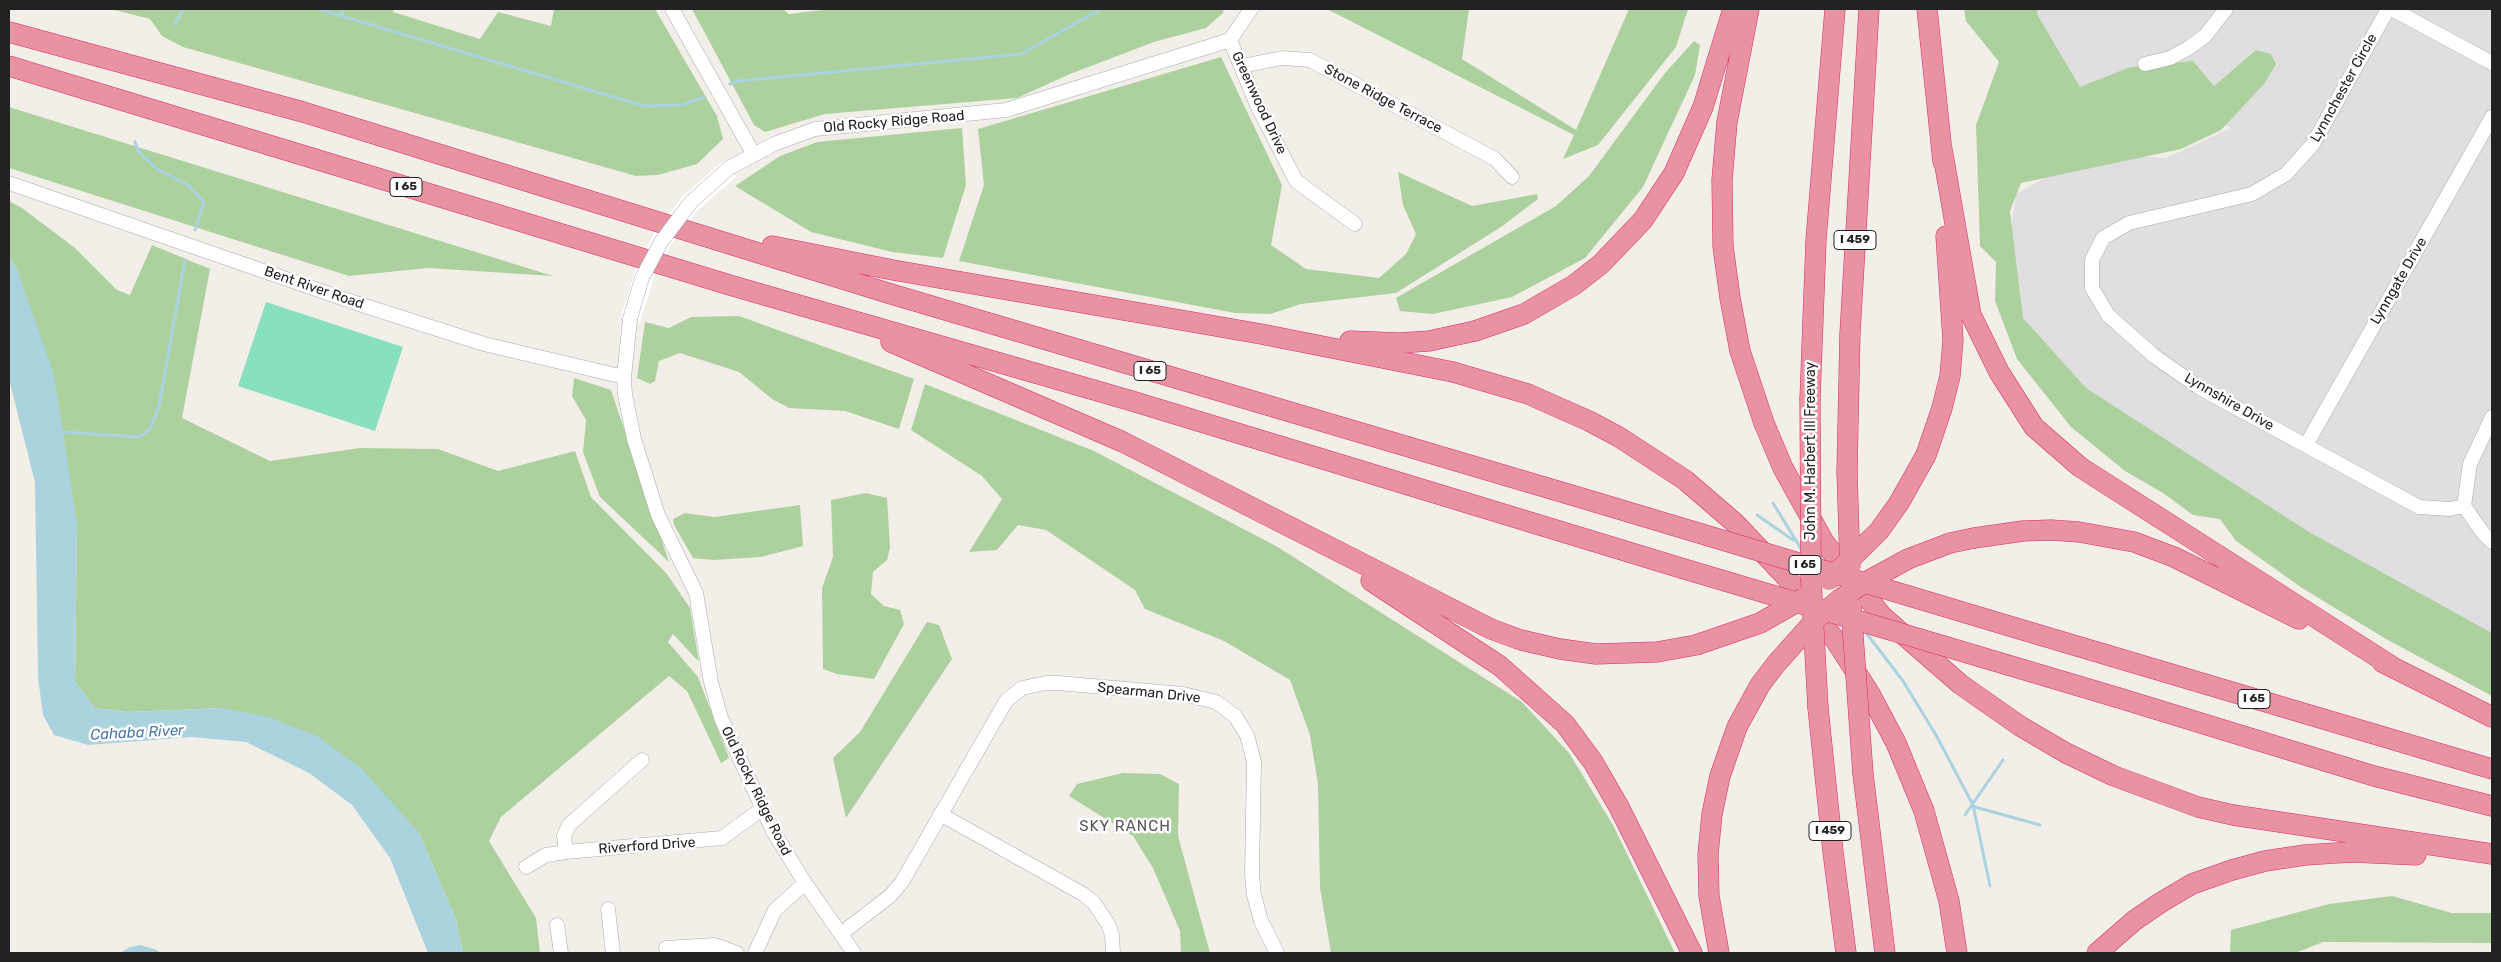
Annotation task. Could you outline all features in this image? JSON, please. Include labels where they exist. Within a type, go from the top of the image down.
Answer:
[{"type":"highway","points":[[1261,334],[1368,343],[1428,341],[1475,331],[1508,320],[1533,309],[1574,285],[1625,241],[1657,201],[1674,173],[1700,114],[1732,9]]},
{"type":"highway","points":[[1749,9],[1728,122],[1722,180],[1724,246],[1730,298],[1740,351],[1760,414],[1783,468],[1824,542],[1882,616],[1960,684],[2020,726],[2066,753],[2114,776],[2198,807],[2233,815],[2492,854]]},
{"type":"highway","name":"John M. Harbert III Freeway","points":[[1835,9],[1816,240],[1810,399],[1811,580],[1818,708],[1846,953]]},
{"type":"highway","name":"I 459","points":[[1869,9],[1850,333],[1847,471],[1852,638],[1863,774],[1885,953]]},
{"type":"highway","points":[[804,306],[963,372],[1122,442],[1491,629],[1521,640],[1560,649],[1613,654],[1657,652],[1696,645],[1760,623],[1790,608],[1822,586],[1852,560],[1879,531],[1899,504],[1926,455],[1942,408],[1950,376],[1953,340],[1942,149],[1927,9]]},
{"type":"highway","name":"I 65","points":[[9,32],[303,112],[890,294],[2492,769]]},
{"type":"highway","name":"I 65","points":[[9,66],[804,306],[1141,404],[2374,776],[2492,806]]},
{"type":"highway","points":[[1942,149],[1971,315],[1999,372],[2034,427],[2080,467],[2393,667]]},
{"type":"highway","points":[[706,236],[808,252],[892,270],[1261,334],[1453,372],[1528,394],[1589,421],[1619,437],[1685,480],[1723,512],[1787,578],[1836,640],[1870,694],[1892,734],[1924,811],[1949,901],[1957,953]]},
{"type":"highway","points":[[1719,953],[1709,896],[1708,854],[1712,814],[1720,776],[1738,727],[1760,686],[1776,664],[1816,619],[1839,600],[1864,583],[1908,559],[1950,543],[2023,531],[2051,530],[2094,534],[2134,542],[2174,556],[2492,717]]},
{"type":"highway","points":[[1324,546],[1378,586],[1500,666],[1565,724],[1593,762],[1619,807],[1692,953]]},
{"type":"highway","points":[[2097,953],[2134,920],[2192,884],[2265,861],[2352,852],[2492,859]]},
{"type":"street","points":[[672,9],[754,154]]},
{"type":"street","points":[[1230,40],[1251,9]]},
{"type":"street","points":[[2144,64],[2170,58],[2188,49],[2205,36],[2226,9]]},
{"type":"street","name":"Lynnchester Circle","points":[[2129,223],[2252,194],[2286,174],[2313,144],[2388,9]]},
{"type":"street","points":[[2392,9],[2492,63]]},
{"type":"street","name":"Old Rocky Ridge Road","points":[[854,953],[805,883],[762,809],[721,718],[711,682],[696,593],[665,532],[648,486],[629,419],[624,377],[630,319],[642,278],[661,242],[691,202],[729,168],[754,154],[815,129],[1006,110],[1230,40]]},
{"type":"street","name":"Greenwood Drive","points":[[1230,40],[1257,106],[1296,181],[1355,224]]},
{"type":"street","name":"Stone Ridge Terrace","points":[[1242,66],[1282,58],[1310,60],[1495,159],[1512,177]]},
{"type":"street","name":"Lynngate Drive","points":[[2306,445],[2492,117]]},
{"type":"street","name":"Bent River Road","points":[[9,183],[484,344],[624,377]]},
{"type":"street","name":"Lynnshire Drive","points":[[2129,223],[2103,238],[2092,260],[2092,288],[2108,315],[2154,356],[2200,388],[2418,507],[2450,509],[2464,506]]},
{"type":"street","points":[[2492,417],[2470,464],[2464,506],[2483,533],[2492,542]]},
{"type":"street","name":"Spearman Drive","points":[[842,934],[890,896],[912,866],[940,814],[1006,702],[1022,688],[1058,683],[1182,694],[1216,702],[1235,716],[1242,725],[1252,749],[1254,895],[1261,921],[1278,953]]},
{"type":"street","points":[[566,852],[564,836],[569,825],[642,760]]},
{"type":"street","name":"Riverford Drive","points":[[526,866],[546,855],[566,852],[722,838],[762,809]]},
{"type":"street","points":[[940,814],[1088,898],[1103,914],[1108,924],[1112,935],[1113,953]]},
{"type":"street","points":[[755,953],[775,910],[805,883]]},
{"type":"street","points":[[608,909],[613,953]]},
{"type":"street","points":[[558,925],[561,953]]},
{"type":"street","points":[[666,948],[715,945],[738,953]]},
{"type":"shaded area","points":[[2014,9],[2492,9],[2492,642],[2039,380],[2000,307],[2016,194],[2088,154],[2166,158],[2231,128],[2159,77],[2026,102]]},
{"type":"green space","points":[[111,9],[394,9],[393,12],[480,39],[498,12],[551,26],[554,9],[655,9],[717,116],[723,139],[697,164],[658,175],[636,176],[183,47],[162,36],[150,19]]},
{"type":"green space","points":[[692,9],[783,9],[789,14],[830,9],[1222,9],[1224,12],[1206,28],[1154,42],[1070,74],[1017,98],[825,114],[765,132],[754,125]]},
{"type":"green space","points":[[1327,9],[1469,9],[1462,59],[1576,130],[1629,9],[1688,9],[1676,47],[1598,145],[1563,159],[1574,135]]},
{"type":"green space","points":[[1964,9],[2037,9],[2038,16],[2080,87],[2130,67],[2193,61],[2214,86],[2256,50],[2271,54],[2276,64],[2264,84],[2221,130],[2181,149],[2021,183],[2010,211],[2023,318],[2086,388],[2309,532],[2492,633],[2492,696],[2386,639],[2302,588],[2236,541],[2220,519],[2193,515],[2163,493],[2125,471],[2071,427],[2017,359],[1995,301],[1996,262],[1980,246],[1976,125],[1999,62],[1966,21]]},
{"type":"green space","points":[[1694,41],[1700,45],[1695,75],[1643,187],[1585,258],[1512,297],[1433,314],[1400,311],[1396,298],[1556,206],[1589,176],[1665,73]]},
{"type":"green space","points":[[1221,57],[1282,185],[1271,245],[1306,269],[1379,278],[1406,254],[1416,234],[1403,205],[1398,172],[1472,206],[1537,194],[1538,199],[1501,227],[1396,293],[1301,304],[1270,314],[1235,313],[959,261],[984,185],[978,129]]},
{"type":"green space","points":[[9,107],[553,276],[428,268],[349,276],[9,168]]},
{"type":"green space","points":[[962,128],[966,185],[943,258],[892,252],[811,232],[735,186],[780,156],[817,142]]},
{"type":"green space","points":[[9,201],[22,208],[75,248],[117,290],[130,295],[152,245],[210,269],[182,418],[270,461],[360,448],[438,449],[498,471],[575,451],[591,497],[667,574],[690,608],[699,662],[673,634],[668,642],[698,677],[729,758],[721,763],[687,691],[669,676],[501,817],[489,841],[536,918],[540,953],[463,953],[456,920],[419,833],[222,708],[127,712],[95,708],[75,682],[77,524],[18,272],[9,257]]},
{"type":"green space","points":[[266,302],[403,347],[375,431],[238,386]]},
{"type":"green space","points":[[739,316],[914,379],[899,429],[845,411],[789,408],[772,399],[739,372],[680,353],[659,361],[655,381],[650,384],[637,378],[645,322],[669,328],[691,317]]},
{"type":"green space","points":[[574,378],[611,390],[669,562],[600,497],[583,452],[586,420],[572,396]]},
{"type":"green space","points":[[925,384],[1094,451],[1276,546],[1522,702],[1569,753],[1613,825],[1675,953],[1331,953],[1320,888],[1318,784],[1310,735],[1290,680],[1224,641],[1145,609],[1135,590],[1046,530],[1018,525],[997,550],[969,552],[1002,499],[982,476],[911,430]]},
{"type":"green space","points":[[866,493],[887,498],[890,548],[887,560],[873,572],[871,594],[884,606],[900,610],[904,624],[874,679],[837,674],[823,669],[822,588],[833,557],[831,500]]},
{"type":"green space","points":[[800,505],[803,546],[761,557],[713,560],[693,558],[674,525],[673,519],[685,513],[714,517]]},
{"type":"green space","points":[[927,622],[939,625],[952,659],[846,818],[833,758],[860,732]]},
{"type":"green space","points":[[1123,773],[1160,774],[1179,784],[1178,836],[1210,953],[1181,953],[1180,931],[1153,868],[1133,836],[1069,796],[1077,784]]},
{"type":"green space","points":[[2392,896],[2452,913],[2492,913],[2492,943],[2323,942],[2295,953],[2230,953],[2231,930],[2329,904]]},
{"type":"water","name":"Cahaba River","points":[[9,257],[18,272],[54,375],[77,524],[75,682],[95,708],[127,712],[222,708],[268,717],[317,736],[362,769],[419,833],[456,920],[463,953],[428,953],[390,858],[352,805],[309,773],[246,742],[192,737],[88,745],[54,735],[43,715],[38,677],[35,482],[9,379]]},
{"type":"water","points":[[140,945],[157,950],[160,953],[120,953],[130,947]]},
{"type":"pier","points":[[723,161],[736,177],[698,210],[672,243],[655,275],[640,322],[621,317],[636,268],[656,230],[682,197]]},
{"type":"waterway","points":[[175,24],[183,9]]},
{"type":"waterway","points":[[318,9],[644,106],[682,105],[704,97]]},
{"type":"waterway","points":[[340,16],[344,9]]},
{"type":"waterway","points":[[730,84],[738,81],[1021,54],[1101,9]]},
{"type":"waterway","points":[[135,142],[139,152],[157,169],[188,185],[204,202],[195,230]]},
{"type":"waterway","points":[[63,432],[139,437],[150,429],[159,406],[185,260]]},
{"type":"waterway","points":[[1773,503],[1803,552]]},
{"type":"waterway","points":[[1757,515],[1793,540]]},
{"type":"waterway","points":[[1864,630],[1903,681],[1936,735],[1973,805],[1990,886]]},
{"type":"waterway","points":[[1965,815],[2003,760]]},
{"type":"waterway","points":[[1975,807],[2040,825]]},
{"type":"district","name":"SKY RANCH","points":[[1125,827]]}]
